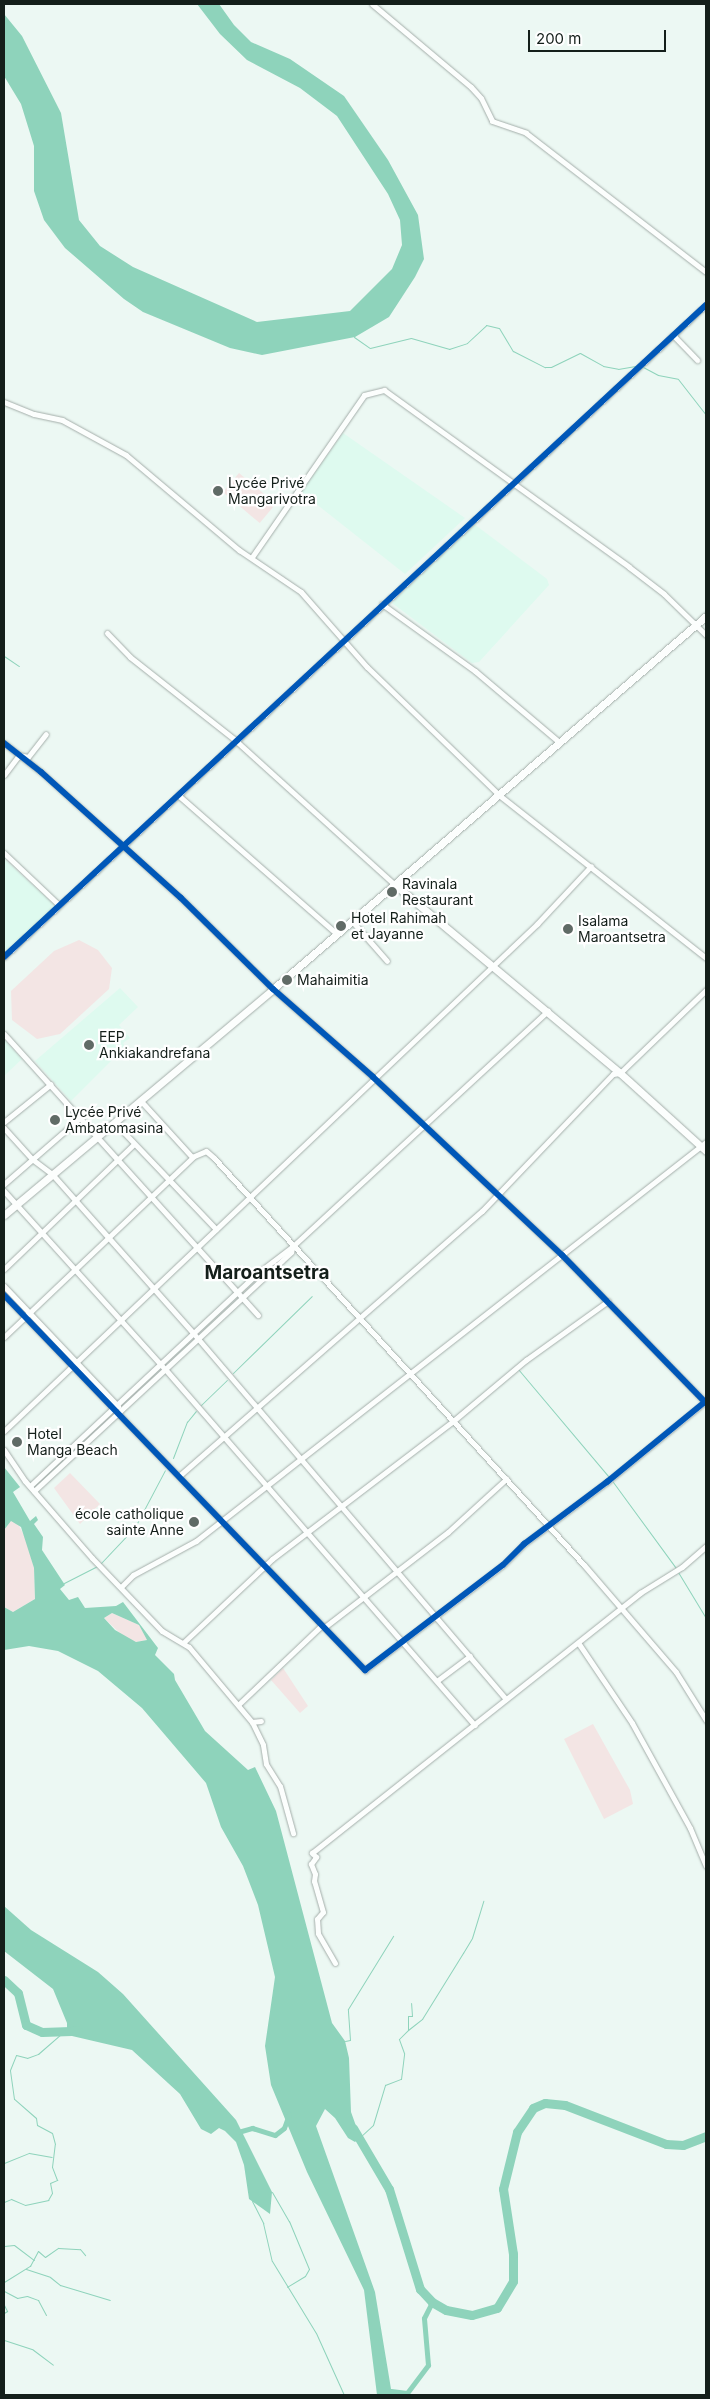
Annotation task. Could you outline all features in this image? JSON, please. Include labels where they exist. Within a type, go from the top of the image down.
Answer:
[{"type":"main road","points":[[4,1216],[273,989],[706,616]]},
{"type":"main road","points":[[394,884],[548,1011],[705,1147]]},
{"type":"street","points":[[372,4],[471,87],[481,98],[493,122],[526,133],[706,272]]},
{"type":"street","points":[[4,956],[124,846],[234,739],[706,304]]},
{"type":"street","points":[[673,335],[697,360]]},
{"type":"street","points":[[252,557],[364,395],[374,391],[388,391],[510,484],[582,532],[664,594],[706,635]]},
{"type":"street","points":[[4,402],[34,414],[63,420],[126,455],[252,557],[307,597],[381,681],[499,795],[706,958]]},
{"type":"street","points":[[382,604],[474,670],[559,742]]},
{"type":"street","points":[[107,633],[130,657],[234,739],[394,884]]},
{"type":"street","points":[[19,755],[28,757],[46,734]]},
{"type":"street","points":[[4,743],[124,846],[223,937],[273,989],[373,1077],[562,1255],[706,1402],[607,1482],[548,1526],[502,1566],[435,1614],[366,1670],[179,1476],[122,1415],[78,1363],[4,1286]]},
{"type":"street","points":[[4,775],[19,755]]},
{"type":"street","points":[[178,795],[336,934]]},
{"type":"street","points":[[4,853],[59,905]]},
{"type":"street","points":[[4,1432],[73,1368],[120,1318],[197,1248],[373,1077],[547,914],[591,866]]},
{"type":"street","points":[[352,921],[387,961]]},
{"type":"street","points":[[179,1476],[498,1195],[614,1074],[620,1073],[706,990]]},
{"type":"street","points":[[30,1486],[196,1336],[288,1247],[293,1246],[423,1124],[548,1011]]},
{"type":"street","points":[[4,1034],[258,1315]]},
{"type":"street","points":[[4,1122],[51,1084]]},
{"type":"street","points":[[140,1100],[193,1157]]},
{"type":"street","points":[[4,1184],[80,1118]]},
{"type":"street","points":[[114,1122],[216,1229]]},
{"type":"street","points":[[4,1128],[32,1159],[52,1174],[196,1336],[506,1699]]},
{"type":"street","points":[[4,1269],[40,1231],[134,1144]]},
{"type":"street","points":[[121,1586],[134,1575],[191,1544],[410,1376],[562,1255],[705,1147]]},
{"type":"street","points":[[4,1337],[193,1157],[201,1152],[209,1153],[410,1376],[506,1479],[676,1672],[706,1720]]},
{"type":"street","points":[[4,1191],[75,1271],[120,1318],[438,1680],[475,1725]]},
{"type":"street","points":[[4,1295],[73,1368],[116,1408]]},
{"type":"street","points":[[184,1642],[265,1566],[452,1422],[526,1360],[608,1301]]},
{"type":"street","points":[[34,1491],[116,1408]]},
{"type":"street","points":[[4,1450],[34,1491],[97,1563],[162,1631],[184,1642],[239,1704],[262,1739],[266,1764],[280,1786],[293,1833]]},
{"type":"street","points":[[239,1704],[292,1652],[303,1646],[323,1626],[363,1595],[450,1531],[506,1479]]},
{"type":"street","points":[[336,1963],[318,1933],[317,1919],[323,1912],[311,1864],[316,1857],[312,1853],[506,1699],[579,1644],[620,1609],[682,1567],[706,1546]]},
{"type":"street","points":[[579,1644],[632,1723],[690,1828],[705,1857],[706,1866]]},
{"type":"street","points":[[438,1680],[470,1656]]},
{"type":"street","points":[[252,1722],[261,1721]]},
{"type":"shaded area","points":[[197,4],[219,4],[234,25],[251,42],[290,59],[344,96],[388,160],[418,215],[424,259],[415,277],[389,317],[355,337],[262,355],[230,348],[143,312],[124,299],[65,248],[44,220],[34,191],[34,146],[21,104],[4,76],[4,14],[22,36],[61,113],[79,220],[100,246],[133,267],[257,322],[350,311],[392,269],[402,245],[400,220],[388,194],[337,116],[300,88],[247,60],[220,34]]},
{"type":"shaded area","points":[[343,433],[465,518],[405,574],[301,492]]},
{"type":"shaded area","points":[[239,473],[276,504],[260,523],[223,492]]},
{"type":"shaded area","points":[[474,524],[547,579],[549,585],[479,662],[472,663],[392,603]]},
{"type":"shaded area","points":[[4,859],[58,908],[4,961]]},
{"type":"shaded area","points":[[79,940],[98,950],[112,968],[109,989],[60,1034],[37,1039],[12,1020],[11,991],[54,951]]},
{"type":"shaded area","name":"EEP Ankiakandrefana","points":[[120,988],[138,1007],[119,1025],[130,1038],[123,1043],[125,1047],[71,1101],[35,1061]]},
{"type":"shaded area","points":[[4,1039],[22,1059],[4,1076]]},
{"type":"shaded area","points":[[4,1467],[20,1487],[13,1492],[30,1521],[36,1516],[38,1520],[34,1524],[43,1537],[42,1550],[65,1585],[60,1589],[69,1600],[78,1597],[85,1608],[116,1606],[123,1602],[158,1648],[155,1655],[174,1674],[175,1680],[205,1731],[248,1770],[255,1767],[276,1811],[332,2023],[345,2041],[349,2058],[351,2112],[360,2137],[355,2142],[348,2138],[335,2118],[325,2109],[316,2126],[375,2292],[392,2395],[377,2395],[364,2290],[307,2172],[271,2085],[265,2046],[275,1977],[258,1905],[243,1866],[221,1827],[206,1783],[142,1708],[98,1671],[58,1651],[29,1646],[4,1650],[4,1607],[13,1612],[35,1599],[34,1568],[21,1527],[11,1521],[4,1530]],"holes":[[[112,1613],[139,1625],[147,1640],[136,1642],[115,1630],[104,1618]]]},
{"type":"shaded area","points":[[70,1473],[100,1504],[80,1524],[54,1488]]},
{"type":"shaded area","points":[[11,1521],[17,1522],[26,1539],[34,1568],[35,1599],[13,1612],[4,1607],[4,1530]]},
{"type":"shaded area","points":[[112,1613],[139,1625],[147,1640],[136,1642],[124,1637],[104,1618]]},
{"type":"shaded area","points":[[283,1668],[308,1706],[300,1713],[271,1680]]},
{"type":"shaded area","points":[[593,1724],[630,1790],[633,1804],[604,1819],[564,1739]]},
{"type":"shaded area","points":[[4,1906],[31,1930],[98,1972],[123,1994],[236,2120],[272,2192],[270,2214],[249,2199],[244,2165],[236,2142],[225,2131],[219,2128],[211,2134],[201,2129],[180,2094],[132,2050],[72,2036],[67,2031],[67,2023],[53,1989],[4,1951]]},
{"type":"waterway","points":[[354,337],[370,348],[411,338],[449,349],[467,343],[486,325],[499,328],[513,351],[545,367],[551,367],[580,353],[603,366],[618,369],[640,365]]},
{"type":"waterway","points":[[643,367],[658,375],[678,379],[706,415]]},
{"type":"waterway","points":[[4,656],[19,666]]},
{"type":"waterway","points":[[233,1373],[312,1296]]},
{"type":"waterway","points":[[518,1369],[609,1477]]},
{"type":"waterway","points":[[201,1405],[227,1380]]},
{"type":"waterway","points":[[173,1458],[187,1422],[196,1411]]},
{"type":"waterway","points":[[101,1563],[135,1527],[165,1470]]},
{"type":"waterway","points":[[613,1482],[676,1568]]},
{"type":"waterway","points":[[64,1583],[98,1566]]},
{"type":"waterway","points":[[678,1572],[706,1618]]},
{"type":"waterway","points":[[408,2030],[422,2019],[472,1938],[483,1901]]},
{"type":"waterway","points":[[345,2041],[350,2040],[348,2009],[393,1936]]},
{"type":"waterway","points":[[4,1980],[18,1993],[26,2025],[42,2032],[78,2031]]},
{"type":"waterway","points":[[359,2138],[373,2125],[385,2085],[401,2079],[404,2053],[399,2039],[408,2030],[408,2016],[412,2016],[411,2003]]},
{"type":"waterway","points":[[4,2202],[11,2199],[25,2205],[48,2200],[52,2193],[50,2183],[57,2180],[52,2167],[55,2144],[52,2133],[37,2125],[36,2118],[14,2099],[10,2070],[16,2055],[27,2058],[38,2054],[64,2031]]},
{"type":"waterway","points":[[353,2128],[389,2189],[420,2289],[432,2302],[446,2310],[472,2315],[497,2308],[513,2281],[513,2254],[503,2189],[517,2132],[533,2108],[545,2103],[565,2105],[666,2144],[683,2145],[706,2136]]},
{"type":"waterway","points":[[238,2132],[252,2128],[275,2135],[284,2128],[289,2114]]},
{"type":"waterway","points":[[4,2163],[29,2153],[52,2157]]},
{"type":"waterway","points":[[272,2192],[289,2221],[309,2269],[305,2276],[287,2287]]},
{"type":"waterway","points":[[252,2201],[263,2223],[272,2261],[316,2333],[344,2395]]},
{"type":"waterway","points":[[4,2246],[14,2245],[34,2260]]},
{"type":"waterway","points":[[4,2282],[30,2266],[38,2251],[45,2257],[58,2248],[80,2249],[85,2255]]},
{"type":"waterway","points":[[26,2269],[50,2277],[60,2285],[110,2300]]},
{"type":"waterway","points":[[4,2291],[17,2298],[27,2296],[38,2300],[46,2315]]},
{"type":"waterway","points":[[391,2391],[407,2393],[428,2365],[424,2318],[432,2302]]},
{"type":"waterway","points":[[4,2305],[7,2311],[4,2313]]},
{"type":"waterway","points":[[4,2340],[32,2349],[53,2365]]},
{"type":"cycle path","points":[[4,957],[706,305]]},
{"type":"cycle path","points":[[4,743],[41,772],[181,898],[273,989],[373,1077],[562,1255],[706,1403]]},
{"type":"cycle path","points":[[4,1295],[365,1670],[503,1565],[524,1544],[607,1482],[706,1401]]},
{"type":"place","name":"Lycée Privé Mangarivotra","points":[[218,491]]},
{"type":"place","name":"Ravinala Restaurant","points":[[392,892]]},
{"type":"place","name":"Hotel Rahimah et Jayanne","points":[[341,926]]},
{"type":"place","name":"Isalama Maroantsetra","points":[[568,929]]},
{"type":"place","name":"Mahaimitia","points":[[287,980]]},
{"type":"place","name":"EEP Ankiakandrefana","points":[[89,1045]]},
{"type":"place","name":"Lycée Privé Ambatomasina","points":[[55,1120]]},
{"type":"place","name":"Hotel Manga Beach","points":[[17,1442]]},
{"type":"place","name":"école catholique sainte Anne","points":[[194,1522]]},
{"type":"district","name":"Maroantsetra","points":[[267,1273]]}]
